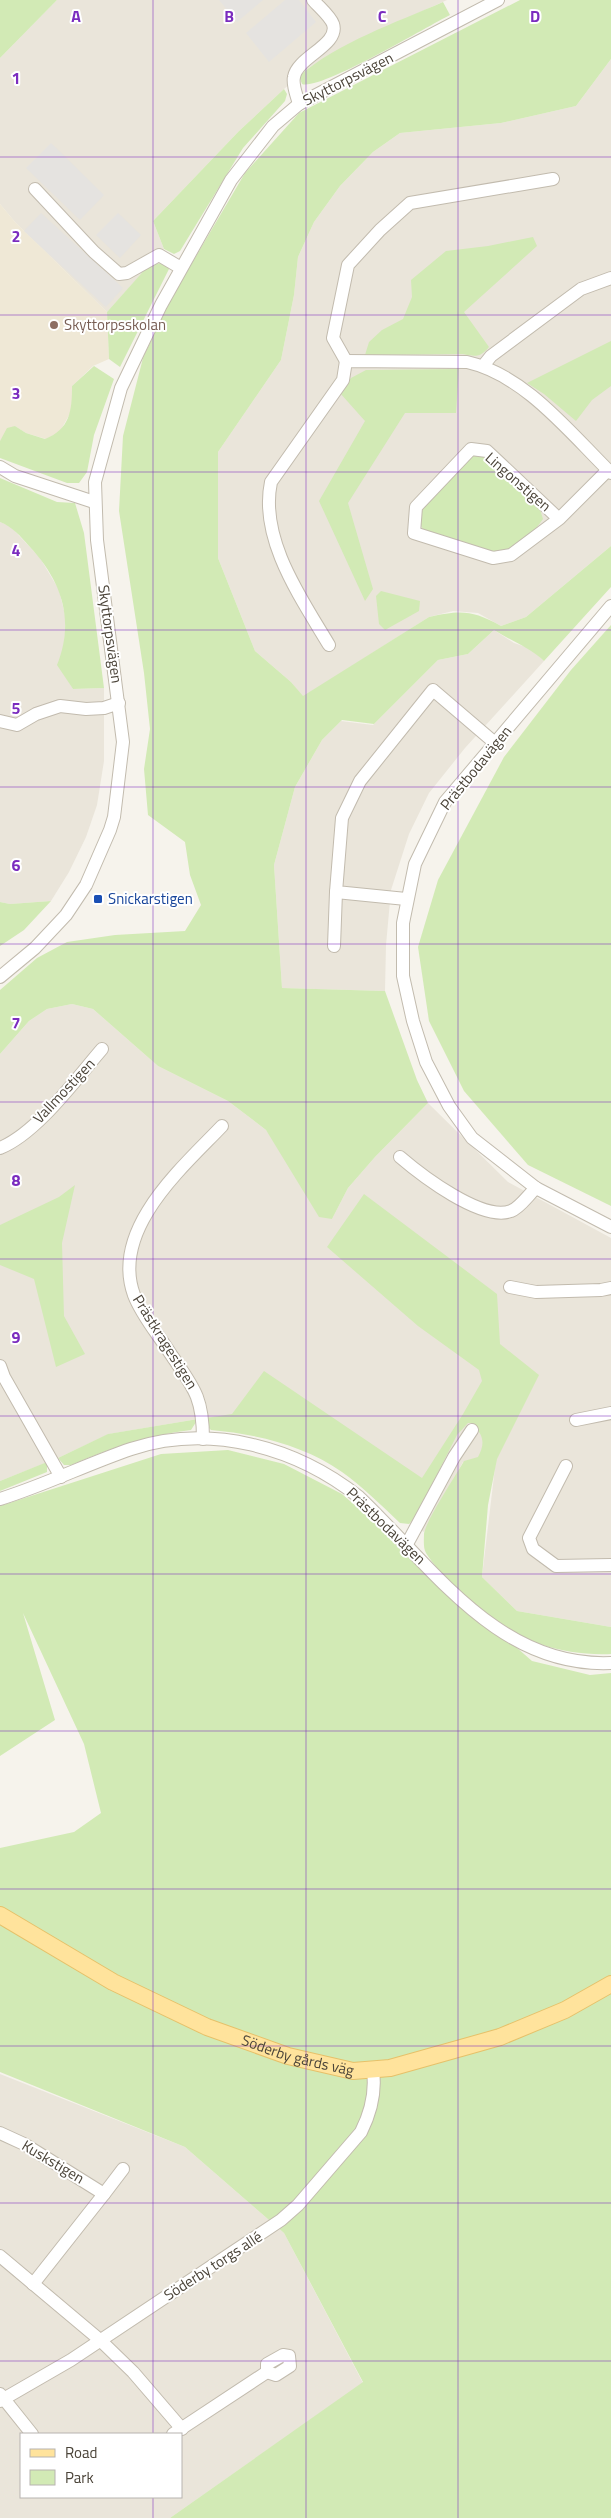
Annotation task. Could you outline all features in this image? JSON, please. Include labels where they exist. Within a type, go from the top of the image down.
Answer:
[{"type":"main road","name":"Söderby gårds väg","points":[[0,1915],[113,1982],[207,2027],[306,2061],[353,2071],[374,2071],[438,2056],[500,2037],[565,2010],[611,1984]]},
{"type":"street","points":[[299,104],[294,78],[299,66],[330,40],[333,32],[333,24],[314,0]]},
{"type":"street","name":"Skyttorpsvägen","points":[[0,977],[35,948],[66,915],[86,885],[108,837],[114,818],[123,742],[97,540],[94,502],[95,482],[121,388],[130,368],[181,268],[223,194],[254,148],[272,126],[299,104],[466,17],[481,4],[498,0]]},
{"type":"street","points":[[329,645],[274,542],[268,500],[271,482],[343,380],[346,361],[334,338],[348,265],[380,230],[410,203],[553,179]]},
{"type":"street","points":[[34,189],[94,252],[119,274],[127,274],[159,255],[181,268]]},
{"type":"street","points":[[483,366],[491,356],[581,289],[611,278]]},
{"type":"street","name":"Lingonstigen","points":[[346,361],[467,362],[483,366],[526,393],[556,417],[610,472],[559,519],[511,555],[493,558],[414,533],[416,507],[471,449],[487,451],[559,519]]},
{"type":"street","points":[[0,467],[15,476],[94,502]]},
{"type":"street","name":"Prästbodavägen","points":[[611,606],[445,802],[415,864],[406,899],[403,923],[403,976],[426,1062],[449,1106],[472,1138],[536,1188],[611,1227]]},
{"type":"street","points":[[334,946],[342,818],[360,781],[433,690],[495,743]]},
{"type":"street","points":[[0,721],[18,725],[36,714],[60,706],[95,708],[119,703]]},
{"type":"street","points":[[336,892],[406,899]]},
{"type":"street","name":"Vallmostigen","points":[[0,1148],[20,1135],[50,1110],[102,1049]]},
{"type":"street","name":"Prästkragestigen","points":[[203,1439],[198,1396],[134,1295],[130,1267],[133,1247],[147,1210],[157,1196],[222,1126]]},
{"type":"street","points":[[400,1157],[429,1182],[486,1211],[499,1213],[512,1211],[536,1188]]},
{"type":"street","points":[[510,1287],[536,1292],[611,1288]]},
{"type":"street","points":[[0,1366],[4,1377],[61,1477]]},
{"type":"street","points":[[576,1420],[611,1413]]},
{"type":"street","points":[[407,1544],[454,1457],[472,1430]]},
{"type":"street","name":"Prästbodavägen","points":[[0,1499],[132,1449],[167,1441],[203,1439],[256,1445],[276,1450],[302,1461],[346,1487],[407,1544],[466,1606],[495,1628],[530,1648],[574,1661],[611,1662]]},
{"type":"street","points":[[566,1466],[529,1538],[533,1549],[556,1566],[611,1566]]},
{"type":"street","name":"Söderby torgs allé","points":[[2,2398],[53,2371],[268,2230],[298,2205],[361,2132],[368,2119],[376,2090],[374,2071]]},
{"type":"street","name":"Kuskstigen","points":[[0,2133],[37,2151],[104,2194]]},
{"type":"street","points":[[33,2284],[123,2170]]},
{"type":"street","points":[[0,2256],[100,2340],[133,2372],[178,2432],[266,2372]]},
{"type":"street","points":[[2,2398],[31,2433]]},
{"type":"shaded area","points":[[57,0],[447,0],[354,42],[310,67],[284,89],[239,131],[153,221],[164,249],[107,312],[15,222],[0,204],[0,58]]},
{"type":"shaded area","points":[[219,0],[263,0],[237,22]]},
{"type":"shaded area","points":[[285,0],[299,0],[316,22],[269,62],[246,33]]},
{"type":"shaded area","points":[[611,59],[611,546],[526,617],[501,626],[478,613],[453,611],[429,617],[303,697],[291,682],[255,651],[218,558],[218,452],[281,360],[294,295],[298,257],[314,222],[340,186],[373,152],[400,133],[501,123],[576,106]]},
{"type":"shaded area","points":[[51,143],[104,195],[80,220],[26,168]]},
{"type":"shaded area","name":"Skyttorpsskolan","points":[[0,204],[15,222],[107,312],[109,359],[93,366],[72,386],[72,410],[59,433],[46,439],[26,433],[15,426],[0,441]]},
{"type":"shaded area","points":[[41,213],[123,288],[106,307],[24,231]]},
{"type":"shaded area","points":[[118,213],[141,235],[120,258],[96,235]]},
{"type":"shaded area","points":[[0,522],[10,526],[40,558],[59,590],[66,619],[64,647],[58,665],[73,689],[104,688],[104,761],[97,805],[86,837],[69,872],[51,901],[10,904],[0,902]]},
{"type":"shaded area","points":[[494,630],[514,643],[532,649],[544,661],[465,748],[429,793],[409,834],[391,890],[386,945],[385,991],[282,988],[274,865],[295,787],[322,740],[341,721],[373,725],[438,660],[468,654]]},
{"type":"shaded area","points":[[72,1004],[93,1009],[158,1066],[228,1101],[266,1130],[332,1219],[348,1188],[375,1157],[428,1103],[508,1182],[611,1238],[611,1627],[517,1611],[482,1577],[496,1459],[463,1462],[424,1532],[393,1514],[322,1453],[198,1419],[109,1434],[58,1458],[0,1481],[0,1054],[29,1021],[47,1009]]},
{"type":"shaded area","points":[[0,2074],[185,2147],[284,2233],[363,2383],[170,2518],[0,2518]]},
{"type":"green space","points":[[0,0],[57,0],[0,58]]},
{"type":"green space","points":[[520,0],[611,0],[611,59],[576,106],[501,123],[400,133],[373,152],[340,186],[314,222],[298,257],[294,295],[281,360],[218,452],[218,558],[255,651],[291,682],[303,696],[429,617],[450,613],[474,614],[501,626],[526,617],[611,546],[611,587],[544,661],[526,648],[494,630],[468,654],[438,660],[374,724],[342,720],[322,740],[295,787],[274,865],[282,988],[385,991],[417,1080],[428,1103],[375,1157],[348,1188],[332,1219],[319,1217],[266,1130],[228,1101],[158,1066],[93,1009],[72,1004],[47,1009],[29,1021],[0,1054],[0,990],[37,958],[67,942],[115,935],[185,931],[201,905],[190,875],[185,842],[148,815],[144,769],[150,729],[144,673],[119,511],[123,436],[143,358],[169,302],[245,173],[299,113]]},
{"type":"green space","points":[[443,2],[450,15],[374,57],[329,78],[313,84],[302,84],[299,76],[349,43]]},
{"type":"green space","points":[[284,89],[287,94],[285,101],[243,148],[180,251],[174,254],[164,249],[153,221],[239,131]]},
{"type":"green space","points":[[533,237],[537,246],[464,312],[489,347],[483,353],[475,356],[463,354],[365,355],[369,342],[382,330],[403,319],[412,297],[411,280],[446,251],[488,246]]},
{"type":"green space","points":[[165,262],[169,269],[120,367],[109,359],[107,312],[148,266]]},
{"type":"green space","points":[[611,341],[611,386],[592,400],[576,421],[544,394],[527,383]]},
{"type":"green space","points":[[94,366],[114,379],[94,435],[87,472],[79,483],[67,483],[0,458],[0,441],[7,428],[15,426],[26,433],[45,439],[60,430],[65,424],[70,411],[72,386]]},
{"type":"green space","points":[[459,369],[456,413],[405,413],[348,503],[373,589],[365,601],[319,501],[365,421],[340,393],[351,378],[366,370]]},
{"type":"green space","points":[[477,453],[489,459],[539,506],[543,519],[527,537],[508,551],[492,551],[464,545],[438,537],[421,526],[420,518],[424,506],[468,458]]},
{"type":"green space","points":[[0,478],[57,502],[75,503],[84,533],[104,688],[73,689],[57,665],[65,632],[62,602],[50,573],[40,559],[16,532],[0,522]]},
{"type":"green space","points":[[381,591],[420,601],[419,611],[385,630],[379,624],[376,596]]},
{"type":"green space","points":[[611,625],[611,1206],[528,1165],[464,1091],[429,1021],[418,947],[438,880],[504,757],[571,670]]},
{"type":"green space","points":[[51,901],[24,930],[0,946],[0,902],[10,904]]},
{"type":"green space","points":[[75,1185],[62,1243],[64,1316],[85,1354],[56,1367],[34,1279],[0,1265],[0,1225],[59,1197]]},
{"type":"green space","points":[[364,1194],[497,1294],[500,1344],[539,1375],[497,1459],[488,1505],[482,1577],[517,1611],[611,1627],[611,1654],[566,1651],[526,1638],[477,1606],[447,1579],[426,1553],[424,1534],[435,1509],[464,1461],[478,1457],[482,1447],[481,1435],[471,1423],[468,1423],[457,1435],[416,1516],[409,1524],[400,1523],[350,1478],[312,1455],[279,1442],[245,1434],[211,1430],[206,1425],[206,1418],[232,1414],[264,1371],[422,1478],[482,1381],[479,1370],[418,1326],[327,1247]]},
{"type":"green space","points":[[198,1419],[191,1430],[160,1435],[130,1443],[71,1465],[64,1465],[58,1458],[108,1434]]},
{"type":"green space","points":[[228,1450],[284,1464],[342,1494],[532,1661],[590,1675],[611,1673],[611,2518],[170,2518],[363,2382],[284,2233],[185,2147],[0,2072],[0,1848],[74,1832],[101,1813],[84,1744],[23,1613],[55,1720],[0,1756],[0,1506],[161,1454]]},
{"type":"green space","points":[[47,1462],[47,1472],[0,1491],[0,1481]]},
{"type":"place","name":"Skyttorpsskolan","points":[[54,325]]},
{"type":"place","name":"Snickarstigen","points":[[98,899]]}]
